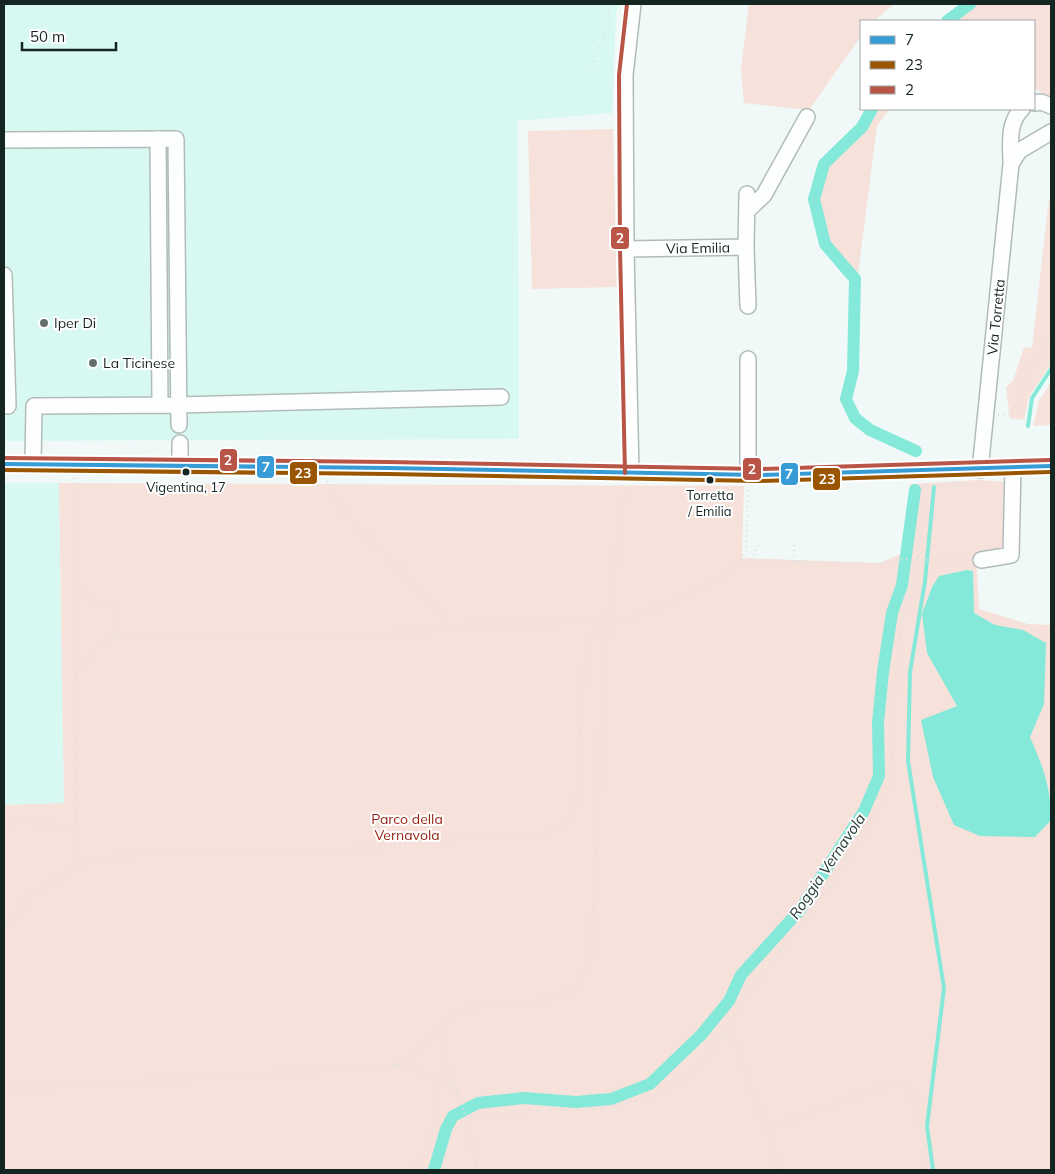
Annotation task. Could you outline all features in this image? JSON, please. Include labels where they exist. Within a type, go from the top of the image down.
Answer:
[{"type":"street","points":[[631,473],[626,249],[625,75],[633,4]]},
{"type":"street","points":[[1035,103],[1041,102],[1051,106]]},
{"type":"street","name":"Via Torretta","points":[[980,470],[1011,164],[1010,135],[1016,114],[1021,110]]},
{"type":"street","points":[[747,211],[764,195],[807,117]]},
{"type":"street","points":[[1013,126],[1020,136],[1026,139],[1046,135]]},
{"type":"street","points":[[1011,164],[1018,152],[1046,135]]},
{"type":"street","points":[[4,140],[176,140],[179,425]]},
{"type":"street","points":[[158,140],[160,405]]},
{"type":"street","name":"Via Emilia","points":[[626,249],[746,247],[747,194]]},
{"type":"street","points":[[746,247],[748,306]]},
{"type":"street","points":[[4,275],[6,406],[178,405],[501,397]]},
{"type":"street","points":[[748,359],[748,478]]},
{"type":"street","points":[[33,464],[34,406]]},
{"type":"street","points":[[180,442],[180,466]]},
{"type":"street","points":[[4,464],[631,473],[748,478],[1051,466]]},
{"type":"street","points":[[981,560],[1012,555],[1014,467]]},
{"type":"path","points":[[591,66],[607,29],[610,4]]},
{"type":"path","points":[[985,420],[990,416],[1011,413],[1016,407],[1034,359],[1051,336]]},
{"type":"path","points":[[466,1117],[525,1111],[604,1108],[661,1093],[695,1068],[722,1035],[750,990],[832,882],[890,789],[898,654],[902,620],[917,560],[924,485],[978,485],[980,470]]},
{"type":"path","points":[[74,476],[76,827],[80,866]]},
{"type":"path","points":[[324,478],[331,485],[338,506],[395,564],[442,616],[442,630]]},
{"type":"path","points":[[76,673],[84,668],[91,651],[114,636],[367,635],[442,630],[455,626],[480,624],[554,623],[582,620],[607,624],[616,623],[689,595],[712,583],[742,560],[746,551],[748,478]]},
{"type":"path","points":[[393,1066],[410,1061],[454,1012],[482,1006],[551,1000],[572,991],[584,974],[591,956],[601,748],[602,652],[606,635],[623,502],[627,489]]},
{"type":"path","points":[[752,560],[758,545]]},
{"type":"path","points":[[794,545],[795,562]]},
{"type":"path","points":[[742,560],[881,564],[900,559],[981,560]]},
{"type":"path","points":[[75,584],[114,610],[116,625],[114,636]]},
{"type":"path","points":[[606,635],[616,623]]},
{"type":"path","points":[[4,927],[29,897],[80,866],[100,859],[198,851],[326,851],[375,848],[412,842],[544,834],[556,830],[573,813],[577,794],[582,690],[588,641],[596,630],[607,624]]},
{"type":"path","points":[[4,824],[30,822],[76,827]]},
{"type":"path","points":[[440,1027],[446,1063],[466,1117],[477,1170]]},
{"type":"path","points":[[722,1035],[735,1038],[748,1083],[768,1130],[780,1170]]},
{"type":"path","points":[[4,1089],[224,1078],[393,1066],[411,1068],[439,1077],[458,1094]]},
{"type":"path","points":[[409,1170],[430,1150],[439,1077]]},
{"type":"path","points":[[768,1130],[896,1082],[906,1086],[913,1098],[923,1134],[926,1170]]},
{"type":"path","points":[[769,1170],[778,1164]]},
{"type":"shaded area","points":[[4,4],[619,4],[616,14],[612,113],[518,121],[519,439],[4,441]]},
{"type":"shaded area","points":[[4,483],[59,483],[64,804],[4,805]]},
{"type":"shaded area","points":[[967,570],[973,571],[974,613],[995,625],[1023,630],[1046,643],[1044,704],[1030,737],[1045,777],[1050,797],[1051,820],[1035,837],[980,836],[954,825],[933,777],[921,720],[957,706],[927,653],[922,614],[932,587],[939,576]]},
{"type":"green space","points":[[749,4],[894,4],[875,20],[860,20],[860,37],[809,110],[744,103],[741,70]]},
{"type":"green space","points":[[975,4],[1051,4],[1051,100],[1035,88],[1035,20],[954,20]]},
{"type":"green space","points":[[874,110],[889,110],[877,126],[858,274],[830,242],[818,198],[827,164],[864,129]]},
{"type":"green space","points":[[613,129],[617,287],[532,289],[528,131]]},
{"type":"green space","points":[[1049,199],[1051,199],[1051,364],[1029,397],[1024,420],[1010,418],[1006,387],[1013,381],[1024,347],[1032,348]]},
{"type":"green space","points":[[1051,382],[1051,425],[1033,426],[1039,401]]},
{"type":"green space","name":"Parco della Vernavola","points":[[980,480],[1007,482],[1006,555],[972,560],[977,570],[979,609],[1028,624],[1051,625],[1051,1170],[4,1170],[4,805],[64,803],[59,483],[744,486],[742,558],[880,563],[901,554],[910,484]]},
{"type":"waterway","name":"Roggia Vernavola","points":[[948,20],[970,4]]},
{"type":"waterway","name":"Roggia Vernavola","points":[[871,110],[862,127],[824,164],[814,199],[825,244],[855,279],[853,371],[846,399],[855,418],[870,430],[916,451]]},
{"type":"waterway","points":[[1028,426],[1032,398],[1051,369]]},
{"type":"waterway","points":[[933,1170],[927,1126],[944,988],[908,761],[910,672],[925,581],[934,487]]},
{"type":"waterway","name":"Roggia Vernavola","points":[[434,1170],[446,1129],[453,1116],[478,1103],[524,1098],[576,1102],[611,1099],[650,1084],[701,1035],[729,1001],[741,975],[799,911],[864,811],[879,776],[878,723],[883,672],[892,613],[902,585],[915,490]]},
{"type":"transit line","name":"2","points":[[625,473],[620,249],[619,75],[627,4]]},
{"type":"transit line","name":"2","points":[[4,458],[388,462],[758,469],[1051,460]]},
{"type":"transit line","name":"7","points":[[4,464],[388,468],[758,475],[1051,466]]},
{"type":"transit line","name":"23","points":[[4,470],[388,474],[758,481],[1051,472]]},
{"type":"place","name":"Iper Di","points":[[44,323]]},
{"type":"place","name":"La Ticinese","points":[[93,363]]},
{"type":"place","name":"Vigentina, 17","points":[[186,472]]},
{"type":"place","name":"Torretta / Emilia","points":[[710,480]]}]
